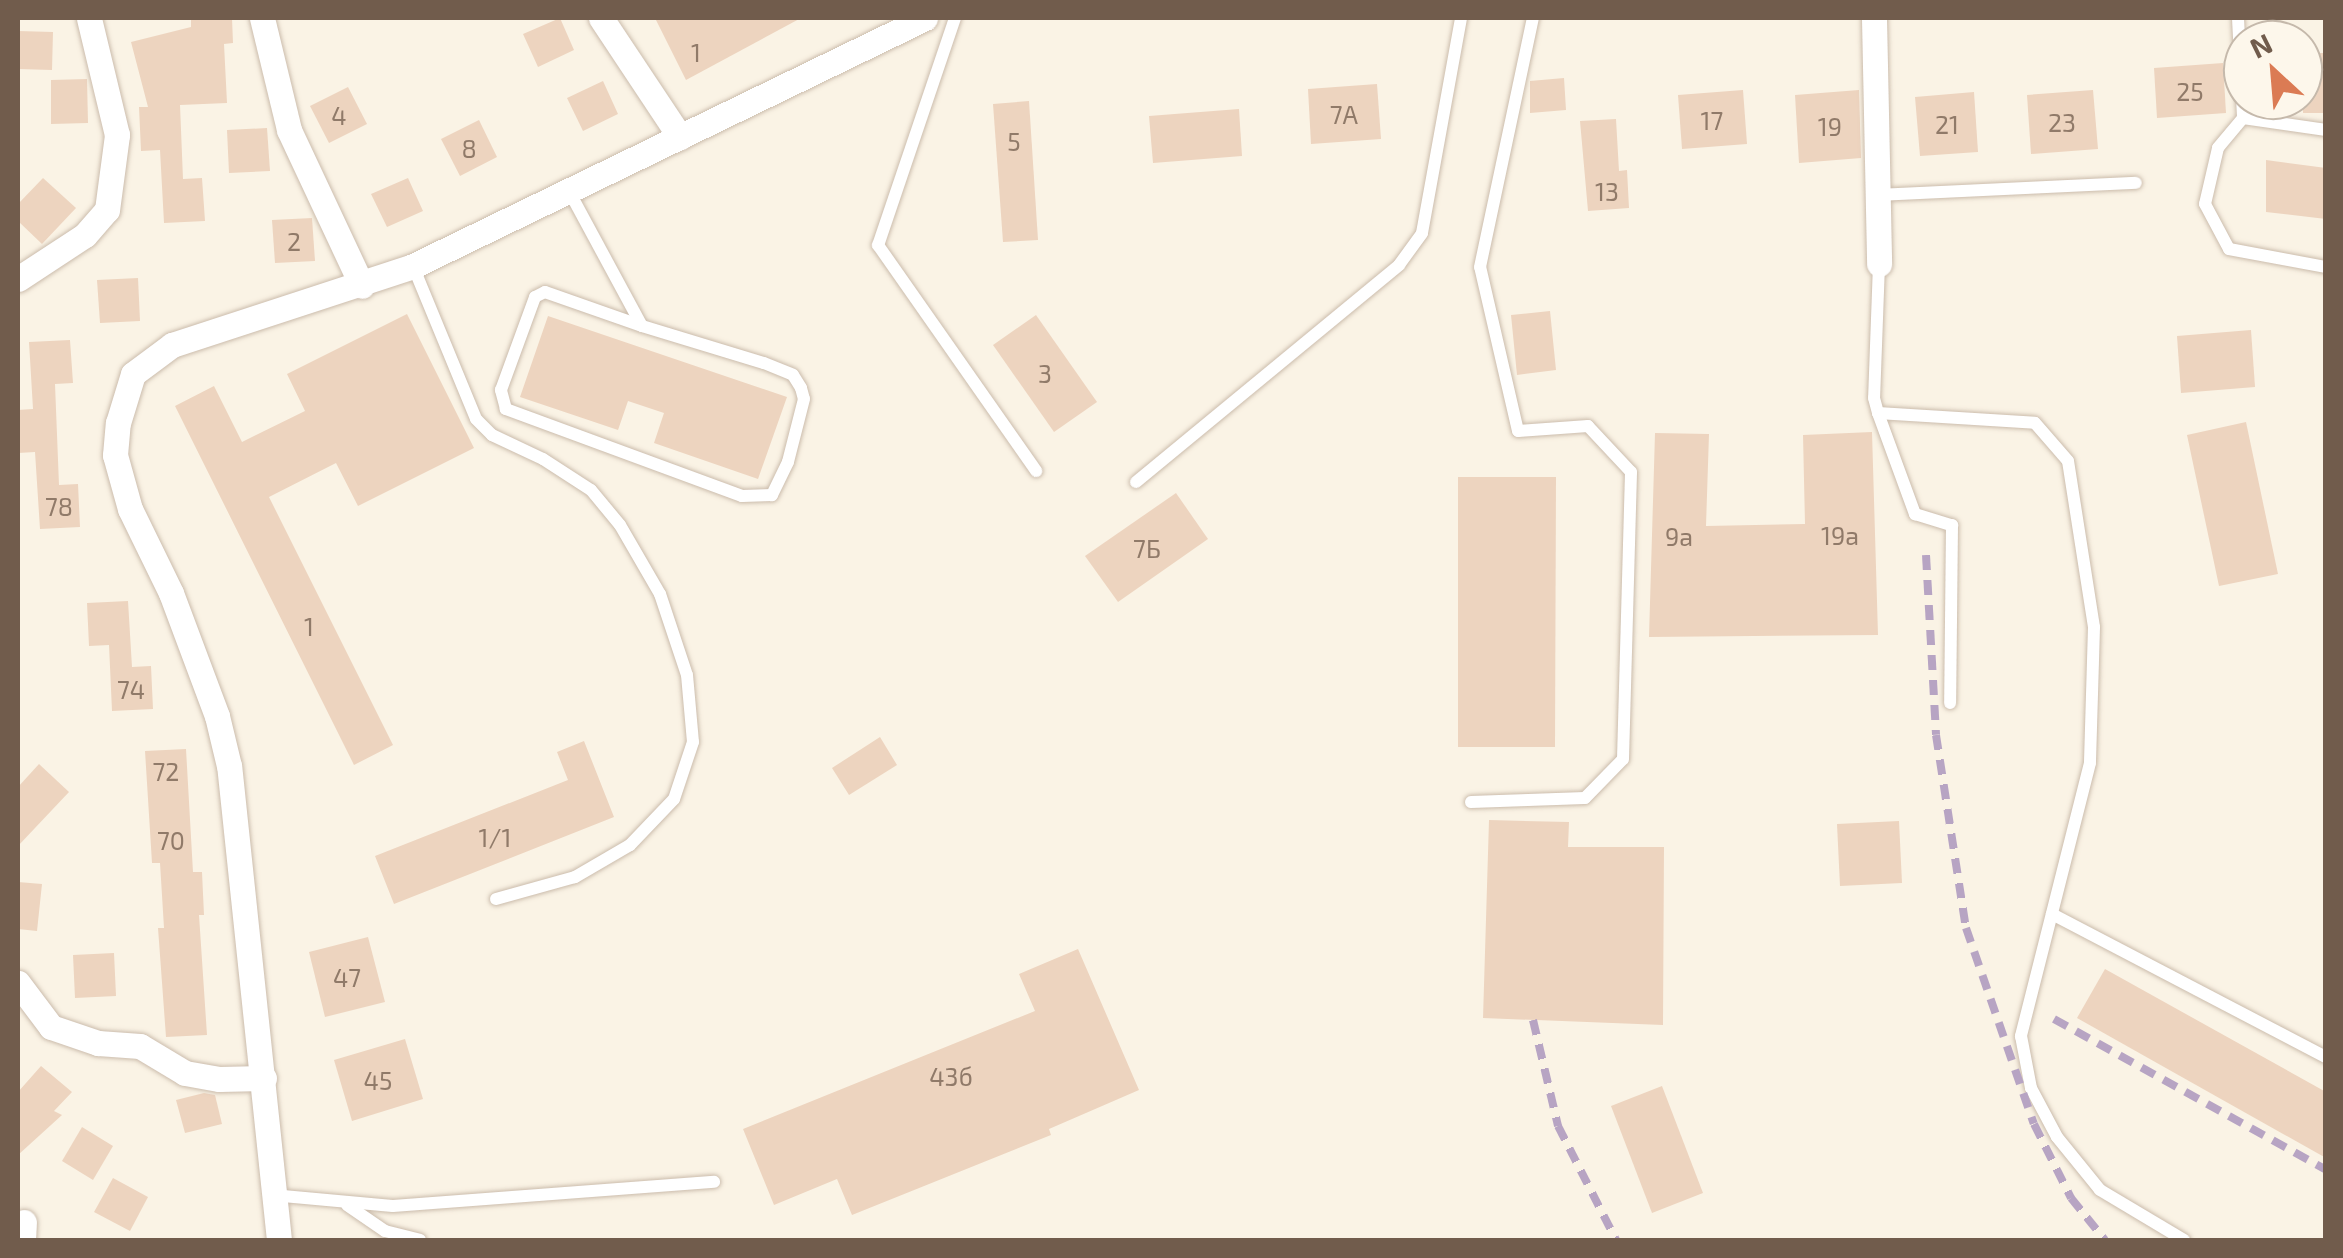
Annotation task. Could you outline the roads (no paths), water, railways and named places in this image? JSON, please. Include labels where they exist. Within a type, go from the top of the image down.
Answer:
[{"type":"street","points":[[18,279],[86,235],[107,210],[117,134],[89,18]]},
{"type":"street","points":[[262,18],[289,130],[362,286]]},
{"type":"street","points":[[602,18],[680,138]]},
{"type":"street","points":[[279,1240],[229,766],[216,716],[171,593],[130,509],[116,455],[118,423],[133,374],[172,344],[268,310],[362,286],[414,266],[925,18]]},
{"type":"street","points":[[1874,18],[1880,264]]},
{"type":"street","points":[[18,983],[51,1027],[98,1043],[140,1046],[185,1073],[219,1080],[264,1078]]},
{"type":"lane","points":[[955,18],[878,245],[1036,471]]},
{"type":"lane","points":[[1136,482],[1400,265],[1422,233],[1461,18]]},
{"type":"lane","points":[[1471,802],[1585,798],[1623,759],[1631,472],[1588,426],[1518,431],[1480,268],[1533,18]]},
{"type":"lane","points":[[2241,120],[2218,148],[2205,204],[2229,249],[2326,267]]},
{"type":"lane","points":[[2257,120],[2326,130]]},
{"type":"lane","points":[[1878,195],[2136,183]]},
{"type":"lane","points":[[570,193],[642,326],[792,376],[804,400],[788,462],[772,496],[742,496],[506,409],[501,390],[535,298],[544,292],[642,326]]},
{"type":"lane","points":[[1880,264],[1874,398],[1878,413],[1915,514],[1952,525],[1950,702]]},
{"type":"lane","points":[[414,266],[476,419],[492,435],[543,459],[590,490],[620,524],[660,594],[687,676],[693,742],[674,799],[630,845],[575,876],[496,898]]},
{"type":"lane","points":[[1878,413],[2035,423],[2068,461],[2094,626],[2090,764],[2021,1036],[2031,1088],[2057,1136],[2100,1190],[2184,1240]]},
{"type":"lane","points":[[2052,914],[2326,1058]]},
{"type":"lane","points":[[272,1196],[393,1206],[714,1182]]},
{"type":"lane","points":[[344,1204],[386,1231],[420,1240]]},
{"type":"railway","points":[[1926,555],[1936,735],[1966,928],[2034,1124],[2071,1198],[2105,1240]]},
{"type":"railway","points":[[2054,1019],[2326,1170]]},
{"type":"railway","points":[[1533,1020],[1558,1126],[1616,1240]]}]
